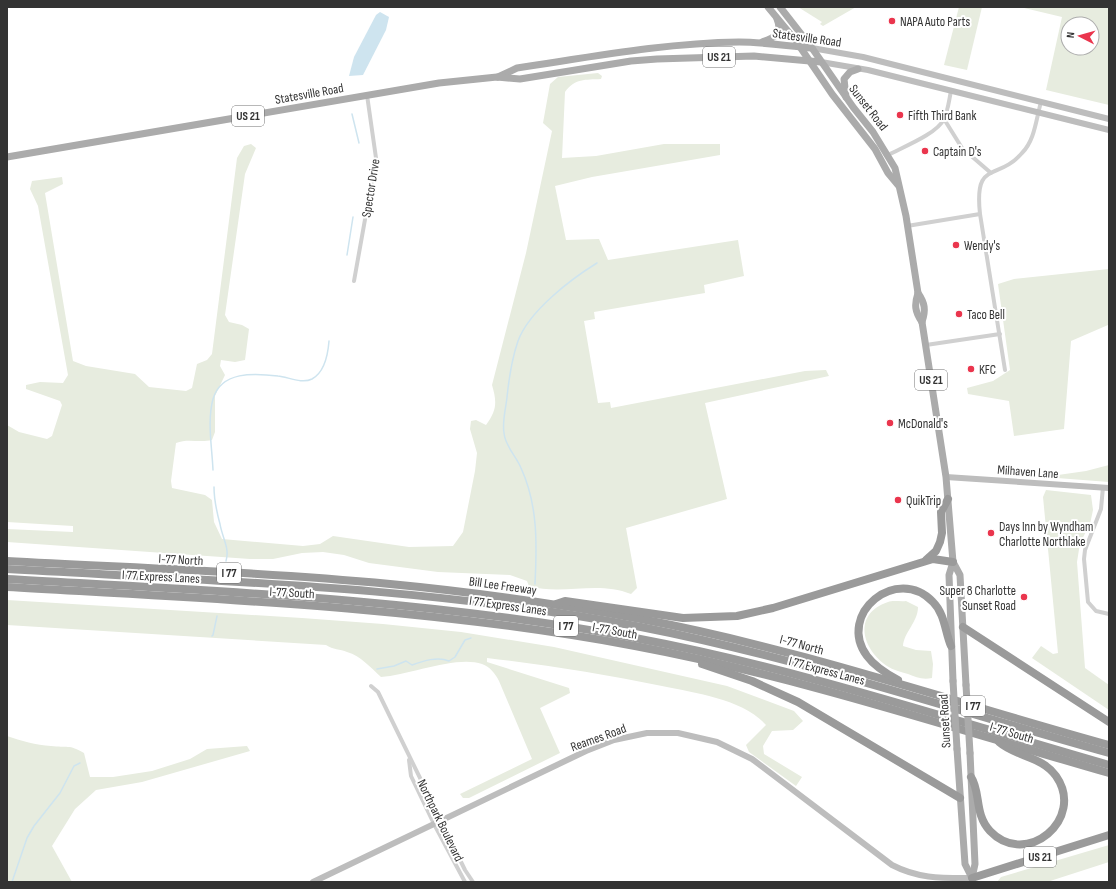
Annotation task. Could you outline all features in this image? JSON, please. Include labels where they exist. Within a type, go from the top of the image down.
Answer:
[{"type":"highway","points":[[924,562],[938,546],[942,533],[941,512],[948,499]]},
{"type":"highway","points":[[554,605],[565,601],[683,618],[737,616],[773,608],[936,559],[953,562]]},
{"type":"highway","name":"I-77 North","points":[[7,561],[325,579],[450,590]]},
{"type":"highway","name":"I 77 Express Lanes","points":[[7,569],[389,592],[479,602],[592,619],[696,638],[785,660],[1109,753]]},
{"type":"highway","name":"I 77 Express Lanes","points":[[7,580],[358,600],[478,613],[575,627],[673,645],[783,670],[1109,765]]},
{"type":"highway","name":"I-77 South","points":[[7,587],[282,603],[388,611],[535,629],[665,652],[803,684],[1109,773]]},
{"type":"highway","points":[[907,686],[873,663],[862,647],[859,638],[859,625],[863,613],[872,601],[882,593],[896,589],[911,589],[925,595],[933,602],[939,611],[951,646]]},
{"type":"highway","name":"Bill Lee Freeway","points":[[450,590],[554,605]]},
{"type":"highway","name":"I-77 North","points":[[554,605],[640,619],[726,637],[787,652],[1039,725]]},
{"type":"highway","points":[[962,626],[1109,722]]},
{"type":"highway","points":[[665,652],[752,681],[783,694],[960,798]]},
{"type":"highway","name":"I-77 South","points":[[1039,725],[1109,745]]},
{"type":"highway","points":[[971,777],[974,782],[978,809],[988,828],[998,837],[1011,843],[1030,843],[1045,836],[1054,827],[1061,816],[1064,803],[1062,790],[1056,777],[1041,762],[1007,749],[997,740]]},
{"type":"highway","name":"US 21","points":[[972,880],[1109,835]]},
{"type":"main road","name":"Sunset Road","points":[[768,7],[800,47],[846,113],[866,137],[888,173],[898,185]]},
{"type":"main road","name":"Sunset Road","points":[[780,7],[812,48],[848,100],[873,132],[895,168],[907,226],[918,293],[924,302],[925,312],[922,322],[946,477],[953,562],[949,575],[951,646],[960,798],[965,864],[972,880]]},
{"type":"main road","points":[[759,43],[776,37],[778,34],[779,25],[775,16]]},
{"type":"main road","name":"Statesville Road","points":[[497,77],[517,68],[630,51],[684,45],[759,43],[812,48],[863,57],[1109,119]]},
{"type":"main road","points":[[630,51],[631,61]]},
{"type":"main road","name":"Statesville Road","points":[[7,157],[439,83],[497,77],[520,80],[631,61],[754,56],[808,60],[858,69],[1109,130]]},
{"type":"main road","points":[[848,100],[844,90],[844,79],[850,72],[858,69]]},
{"type":"main road","name":"Milhaven Lane","points":[[946,477],[1106,488]]},
{"type":"main road","name":"Sunset Road","points":[[953,562],[960,574],[975,864],[972,880]]},
{"type":"main road","name":"Reames Road","points":[[313,882],[605,743],[635,735],[678,733],[717,742],[747,756],[892,866],[917,876],[972,880]]},
{"type":"street","points":[[888,155],[930,133],[940,124],[944,119],[951,91]]},
{"type":"street","name":"Spector Drive","points":[[354,281],[376,158],[367,95]]},
{"type":"street","points":[[1005,370],[980,214],[979,188],[985,177],[1022,154],[1031,139],[1041,102]]},
{"type":"street","points":[[944,119],[962,148],[991,173]]},
{"type":"street","points":[[907,226],[980,214]]},
{"type":"street","points":[[926,345],[1000,334]]},
{"type":"street","points":[[1106,488],[1101,509],[1085,550],[1084,559],[1088,602],[1096,610],[1109,614]]},
{"type":"street","name":"Northpark Boulevard","points":[[371,686],[378,692],[408,758],[418,772],[465,870],[473,882]]},
{"type":"street","name":"Northpark Boulevard","points":[[408,758],[411,776],[434,824],[465,882]]},
{"type":"shaded area","points":[[798,7],[856,7],[823,26],[820,24],[822,22]]},
{"type":"shaded area","points":[[959,7],[982,7],[967,70],[944,65]]},
{"type":"shaded area","points":[[1020,7],[1109,7],[1109,105],[1046,90],[1060,26],[1060,56],[1100,56],[1100,16],[1060,17]]},
{"type":"shaded area","points":[[598,73],[602,76],[601,79],[577,82],[569,87],[565,92],[562,158],[596,156],[664,144],[720,144],[720,155],[592,177],[555,186],[566,240],[599,239],[608,260],[738,240],[744,276],[704,285],[705,293],[594,312],[595,319],[584,321],[598,403],[610,402],[611,408],[805,371],[826,370],[829,376],[705,403],[727,499],[626,528],[637,588],[631,594],[605,588],[542,589],[529,586],[527,581],[510,575],[438,572],[369,563],[344,555],[323,552],[302,553],[273,559],[250,559],[7,542],[7,529],[73,532],[73,526],[7,522],[7,425],[19,432],[47,439],[52,436],[62,405],[60,401],[26,389],[26,385],[40,382],[63,383],[68,375],[38,206],[30,189],[32,181],[62,177],[63,184],[45,193],[73,361],[86,366],[135,374],[149,387],[186,391],[192,388],[197,364],[207,360],[212,354],[237,158],[244,146],[251,144],[256,148],[245,174],[225,315],[229,322],[242,325],[249,329],[245,360],[235,362],[221,360],[220,366],[225,375],[215,396],[215,432],[212,440],[185,441],[176,443],[171,481],[172,488],[205,495],[212,500],[214,522],[222,539],[303,546],[320,544],[333,536],[409,547],[453,546],[463,532],[475,471],[477,453],[470,429],[471,421],[476,420],[486,425],[495,406],[495,396],[492,385],[526,253],[552,131],[543,123],[550,84],[558,77]]},
{"type":"shaded area","points":[[1109,269],[1108,325],[1071,341],[1064,429],[1014,436],[1009,401],[968,394],[967,388],[993,381],[1010,370],[998,284],[1014,279]]},
{"type":"shaded area","points":[[1109,465],[1109,482],[1044,477],[1086,471]]},
{"type":"shaded area","points":[[1046,490],[1091,495],[1093,510],[1090,524],[1080,543],[1077,562],[1085,668],[1109,685],[1109,710],[1032,658],[1041,646],[1053,654],[1058,653],[1043,497]]},
{"type":"shaded area","points":[[7,600],[383,624],[461,632],[554,647],[727,686],[794,711],[803,721],[793,730],[772,731],[763,746],[764,754],[802,777],[796,786],[749,752],[746,745],[766,725],[756,716],[732,703],[718,698],[618,678],[487,658],[487,662],[569,688],[570,693],[540,708],[560,753],[469,798],[463,798],[460,794],[532,759],[496,675],[482,664],[460,662],[381,677],[357,656],[326,645],[7,625]]},
{"type":"shaded area","points":[[906,601],[918,607],[916,617],[906,636],[903,646],[916,650],[931,651],[933,664],[932,678],[919,678],[887,666],[878,659],[867,641],[865,623],[869,615],[877,607],[888,602]]},
{"type":"shaded area","points":[[7,736],[34,744],[75,748],[84,753],[90,777],[113,777],[152,771],[190,759],[207,749],[247,746],[250,751],[142,782],[96,790],[75,809],[52,846],[72,882],[7,882]]},
{"type":"shaded area","points":[[1109,845],[1109,862],[1047,882],[997,882],[1001,877]]},
{"type":"water","points":[[380,12],[389,17],[386,30],[363,75],[349,76],[354,57],[376,15]]},
{"type":"waterway","points":[[352,114],[359,143]]},
{"type":"waterway","points":[[347,255],[353,217]]},
{"type":"waterway","points":[[535,584],[536,539],[531,496],[527,482],[519,464],[508,447],[504,433],[504,419],[511,368],[518,341],[531,318],[563,287],[597,263]]},
{"type":"waterway","points":[[213,470],[210,434],[211,407],[217,390],[223,383],[240,376],[259,374],[278,376],[299,381],[312,379],[323,367],[327,357],[329,341]]},
{"type":"waterway","points":[[214,487],[217,511],[227,552],[226,561]]},
{"type":"waterway","points":[[212,636],[217,616]]},
{"type":"waterway","points":[[377,669],[394,666],[406,661],[412,665],[435,659],[449,661],[455,657],[465,640],[471,638]]},
{"type":"waterway","points":[[12,882],[27,838],[34,826],[60,793],[74,766],[80,763]]},
{"type":"place","name":"NAPA Auto Parts","points":[[892,21]]},
{"type":"place","name":"Fifth Third Bank","points":[[900,115]]},
{"type":"place","name":"Captain D's","points":[[925,151]]},
{"type":"place","name":"Wendy's","points":[[956,245]]},
{"type":"place","name":"Taco Bell","points":[[959,314]]},
{"type":"place","name":"KFC","points":[[971,369]]},
{"type":"place","name":"McDonald's","points":[[890,423]]},
{"type":"place","name":"QuikTrip","points":[[898,500]]},
{"type":"place","name":"Days Inn by Wyndham Charlotte Northlake","points":[[991,533]]},
{"type":"place","name":"Super 8 Charlotte Sunset Road","points":[[1024,597]]}]
